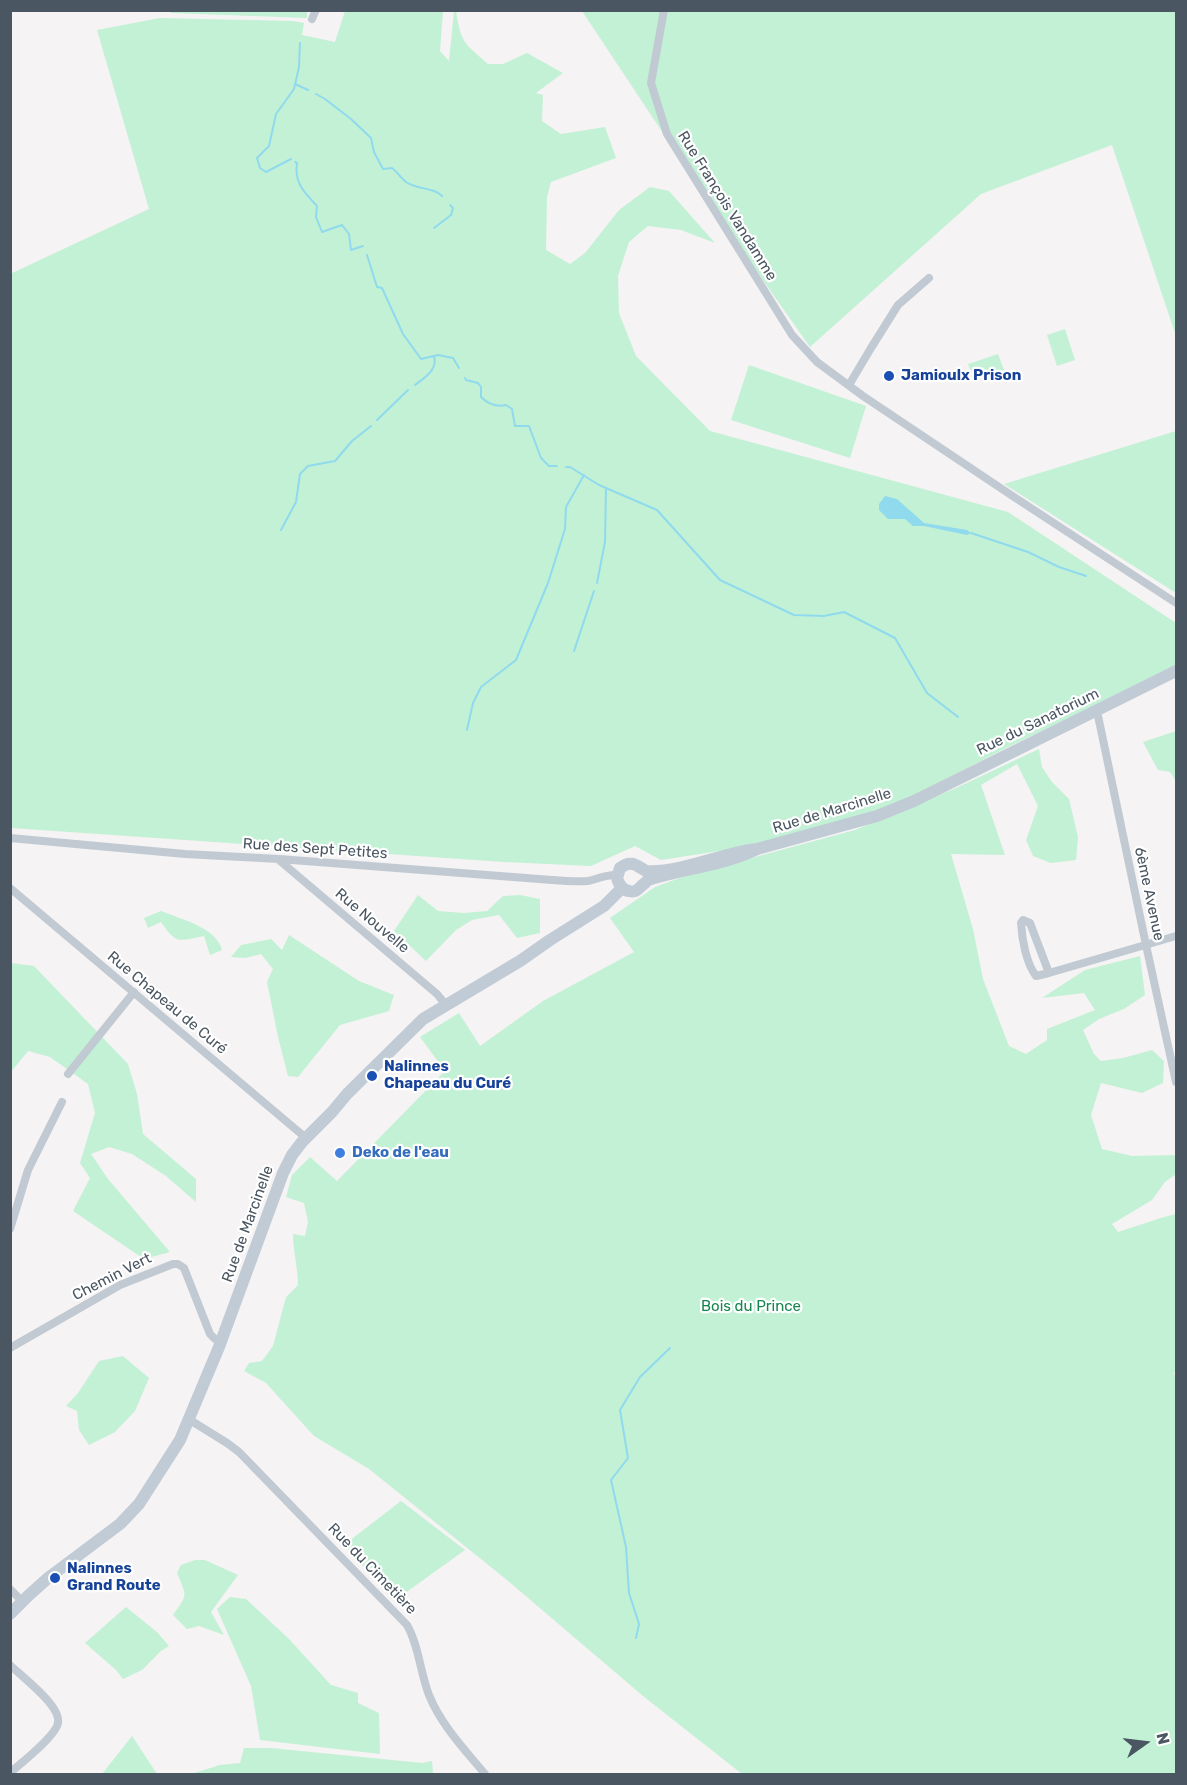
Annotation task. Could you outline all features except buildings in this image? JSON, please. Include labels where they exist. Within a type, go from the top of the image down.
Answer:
[{"type":"street","name":"Rue François Vandamme","points":[[664,10],[651,83],[667,134],[792,335],[817,362],[919,435],[1176,603]]},
{"type":"street","points":[[849,386],[898,305],[929,278]]},
{"type":"street","name":"Rue du Sanatorium","points":[[914,801],[1176,671]]},
{"type":"street","name":"6ème Avenue","points":[[1096,711],[1176,1082]]},
{"type":"street","name":"Rue de Marcinelle","points":[[644,877],[654,872],[757,849],[873,817],[914,801]]},
{"type":"street","name":"Rue des Sept Petites","points":[[10,838],[185,854],[552,880],[579,881],[617,875]]},
{"type":"street","name":"Rue Nouvelle","points":[[279,859],[437,994],[446,1005]]},
{"type":"street","name":"Rue de Marcinelle","points":[[10,1614],[48,1578],[130,1514],[164,1467],[190,1420],[283,1173],[292,1155],[348,1093],[420,1022],[604,906],[622,888],[634,891],[642,887],[644,877],[637,864],[628,864],[620,868],[617,875]]},
{"type":"street","points":[[617,875],[618,884],[622,888]]},
{"type":"street","name":"Rue Chapeau de Curé","points":[[10,888],[306,1138]]},
{"type":"street","points":[[1049,973],[1030,923],[1023,920],[1021,930],[1030,969],[1036,976],[1049,973],[1176,936]]},
{"type":"street","points":[[68,1074],[134,992]]},
{"type":"street","points":[[10,1229],[28,1170],[63,1102]]},
{"type":"street","name":"Chemin Vert","points":[[10,1348],[120,1285],[173,1264],[184,1268],[210,1334],[221,1341]]},
{"type":"street","name":"Rue du Cimetière","points":[[190,1420],[239,1452],[406,1625],[414,1640],[427,1689],[436,1710],[485,1774]]},
{"type":"street","points":[[10,1589],[22,1601]]},
{"type":"street","points":[[10,1665],[53,1705],[59,1720],[58,1726],[51,1734],[10,1773]]},
{"type":"green space","points":[[307,10],[307,18],[171,13],[170,11]]},
{"type":"green space","points":[[345,11],[443,11],[440,51],[449,61],[454,11],[456,11],[465,42],[488,64],[503,64],[527,53],[563,73],[536,93],[543,95],[542,121],[561,134],[605,127],[616,158],[551,182],[547,197],[546,250],[570,264],[585,253],[619,210],[650,187],[669,191],[715,243],[681,230],[648,226],[629,242],[618,276],[619,313],[636,356],[710,431],[1008,512],[1176,623],[1176,667],[1010,746],[891,807],[758,845],[661,860],[635,846],[591,866],[11,828],[10,274],[149,209],[97,30],[160,18],[293,21],[304,23],[302,35],[335,42]]},
{"type":"green space","points":[[582,11],[1176,11],[1176,336],[1112,145],[981,194],[810,347],[724,225]]},
{"type":"green space","points":[[1065,329],[1075,360],[1057,366],[1047,335]]},
{"type":"green space","points":[[998,354],[1004,370],[974,380],[968,364]]},
{"type":"green space","points":[[749,365],[866,406],[850,458],[731,420]]},
{"type":"green space","points":[[1176,431],[1176,593],[1004,484]]},
{"type":"green space","points":[[1176,731],[1176,781],[1170,772],[1158,770],[1143,742]]},
{"type":"green space","name":"Bois du Prince","points":[[1039,749],[1042,767],[1052,782],[1069,799],[1078,837],[1076,860],[1051,863],[1033,856],[1026,840],[1038,806],[1017,764],[981,785],[1005,855],[951,854],[973,929],[983,979],[1009,1046],[1026,1054],[1047,1040],[1047,1029],[1095,1010],[1084,993],[1042,998],[1085,970],[1140,956],[1145,995],[1124,1009],[1099,1019],[1083,1030],[1094,1054],[1101,1061],[1152,1050],[1164,1061],[1163,1083],[1142,1093],[1101,1083],[1091,1115],[1102,1149],[1132,1156],[1176,1155],[1176,1174],[1165,1182],[1152,1200],[1112,1224],[1118,1232],[1176,1214],[1176,1370],[1174,1373],[1176,1379],[1176,1774],[742,1774],[643,1696],[507,1580],[369,1469],[314,1436],[266,1383],[244,1371],[249,1363],[262,1361],[273,1346],[286,1297],[298,1285],[293,1234],[305,1236],[308,1222],[304,1203],[286,1197],[292,1175],[310,1157],[337,1181],[445,1071],[420,1037],[459,1013],[480,1046],[543,1001],[634,952],[610,918],[655,887],[685,876],[855,830],[956,788]]},
{"type":"green space","points":[[418,895],[438,911],[464,913],[487,911],[503,896],[520,895],[540,899],[540,933],[517,938],[499,915],[472,920],[456,930],[426,961],[394,931]]},
{"type":"green space","points":[[161,911],[206,930],[219,942],[222,950],[210,955],[204,936],[179,940],[171,935],[161,922],[148,928],[144,918]]},
{"type":"green space","points":[[289,935],[359,981],[394,995],[389,1011],[340,1025],[298,1077],[288,1076],[278,1037],[267,982],[273,969],[261,954],[245,958],[231,957],[241,945],[271,939],[282,950]]},
{"type":"green space","points":[[11,963],[34,966],[128,1064],[137,1094],[143,1134],[196,1179],[196,1202],[166,1176],[132,1154],[109,1147],[91,1154],[108,1179],[170,1252],[144,1259],[73,1211],[90,1178],[80,1163],[95,1113],[88,1084],[50,1057],[28,1051],[11,1072]]},
{"type":"green space","points":[[123,1356],[149,1378],[135,1411],[115,1432],[89,1445],[79,1430],[77,1411],[66,1406],[78,1393],[99,1361]]},
{"type":"green space","points":[[401,1501],[465,1550],[394,1601],[344,1545]]},
{"type":"green space","points":[[195,1560],[205,1560],[238,1575],[211,1612],[224,1635],[199,1626],[187,1629],[173,1615],[184,1595],[177,1573],[181,1565]]},
{"type":"green space","points":[[230,1597],[246,1599],[289,1639],[331,1685],[358,1693],[358,1703],[379,1713],[380,1754],[260,1740],[251,1686],[217,1609]]},
{"type":"green space","points":[[126,1607],[157,1632],[169,1646],[142,1670],[123,1679],[85,1643]]},
{"type":"green space","points":[[132,1736],[157,1774],[102,1774]]},
{"type":"green space","points":[[244,1748],[271,1748],[422,1763],[432,1761],[433,1774],[191,1774],[220,1765],[240,1763]]},
{"type":"water","points":[[885,496],[897,499],[924,523],[967,530],[971,533],[967,535],[924,526],[913,526],[905,519],[888,519],[879,510],[879,504]]},
{"type":"waterway","points":[[291,159],[266,172],[260,168],[257,158],[269,146],[276,114],[294,89],[299,67],[300,43]]},
{"type":"waterway","points":[[295,84],[308,90]]},
{"type":"waterway","points":[[316,94],[351,119],[371,138],[374,152],[383,169],[392,168],[410,185],[435,191],[442,196]]},
{"type":"waterway","points":[[295,162],[301,187],[317,206],[316,217],[322,232],[342,225],[349,234],[351,250],[363,246]]},
{"type":"waterway","points":[[434,228],[451,215],[453,208],[450,205]]},
{"type":"waterway","points":[[367,255],[377,287],[382,288],[403,334],[421,359],[438,355],[453,358],[459,368]]},
{"type":"waterway","points":[[415,385],[432,369],[434,356]]},
{"type":"waterway","points":[[465,378],[478,383],[481,387],[481,397],[487,401],[496,405],[506,405],[512,409],[515,426],[529,426],[541,458],[549,466],[557,466]]},
{"type":"waterway","points":[[377,420],[408,390]]},
{"type":"waterway","points":[[281,530],[296,502],[300,474],[308,466],[335,461],[352,441],[371,426]]},
{"type":"waterway","points":[[566,467],[570,467],[599,485],[657,510],[720,580],[794,615],[824,616],[844,612],[895,638],[927,693],[958,717]]},
{"type":"waterway","points":[[467,730],[473,703],[481,687],[516,660],[548,583],[565,529],[566,507],[584,475]]},
{"type":"waterway","points":[[597,583],[605,542],[606,488]]},
{"type":"waterway","points":[[971,533],[1028,552],[1059,567],[1086,576]]},
{"type":"waterway","points":[[574,651],[594,591]]},
{"type":"waterway","points":[[636,1638],[639,1624],[629,1593],[626,1547],[611,1480],[628,1458],[620,1410],[640,1377],[670,1348]]},
{"type":"place","name":"Jamioulx Prison","points":[[889,376]]},
{"type":"place","name":"Nalinnes Chapeau du Curé","points":[[372,1076]]},
{"type":"place","name":"Deko de l'eau","points":[[340,1153]]},
{"type":"place","name":"Nalinnes Grand Route","points":[[55,1578]]}]
